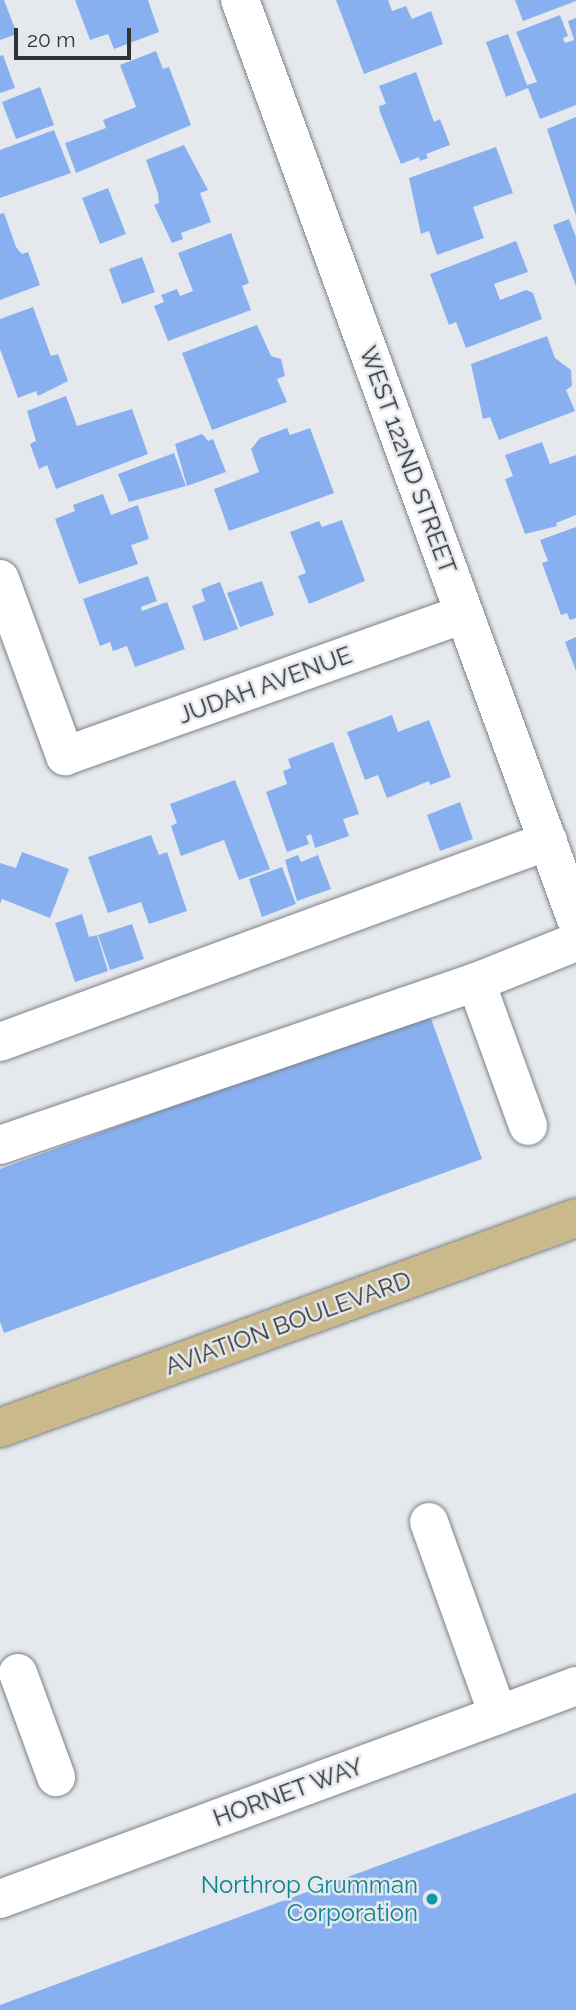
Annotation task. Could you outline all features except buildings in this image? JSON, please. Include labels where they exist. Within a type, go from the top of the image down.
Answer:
[{"type":"main road","name":"AVIATION BOULEVARD","points":[[0,1428],[576,1218]]},
{"type":"street","name":"WEST 122ND STREET","points":[[240,0],[576,919]]},
{"type":"street","name":"JUDAH AVENUE","points":[[0,579],[65,757],[464,614]]},
{"type":"street","points":[[0,1042],[548,841]]},
{"type":"street","points":[[0,1145],[476,982],[576,942]]},
{"type":"street","points":[[476,982],[528,1126]]},
{"type":"street","points":[[429,1522],[498,1715]]},
{"type":"street","points":[[18,1674],[56,1777]]},
{"type":"street","name":"HORNET WAY","points":[[0,1899],[576,1686]]},
{"type":"place","name":"Northrop Grumman Corporation","points":[[432,1899]]}]
